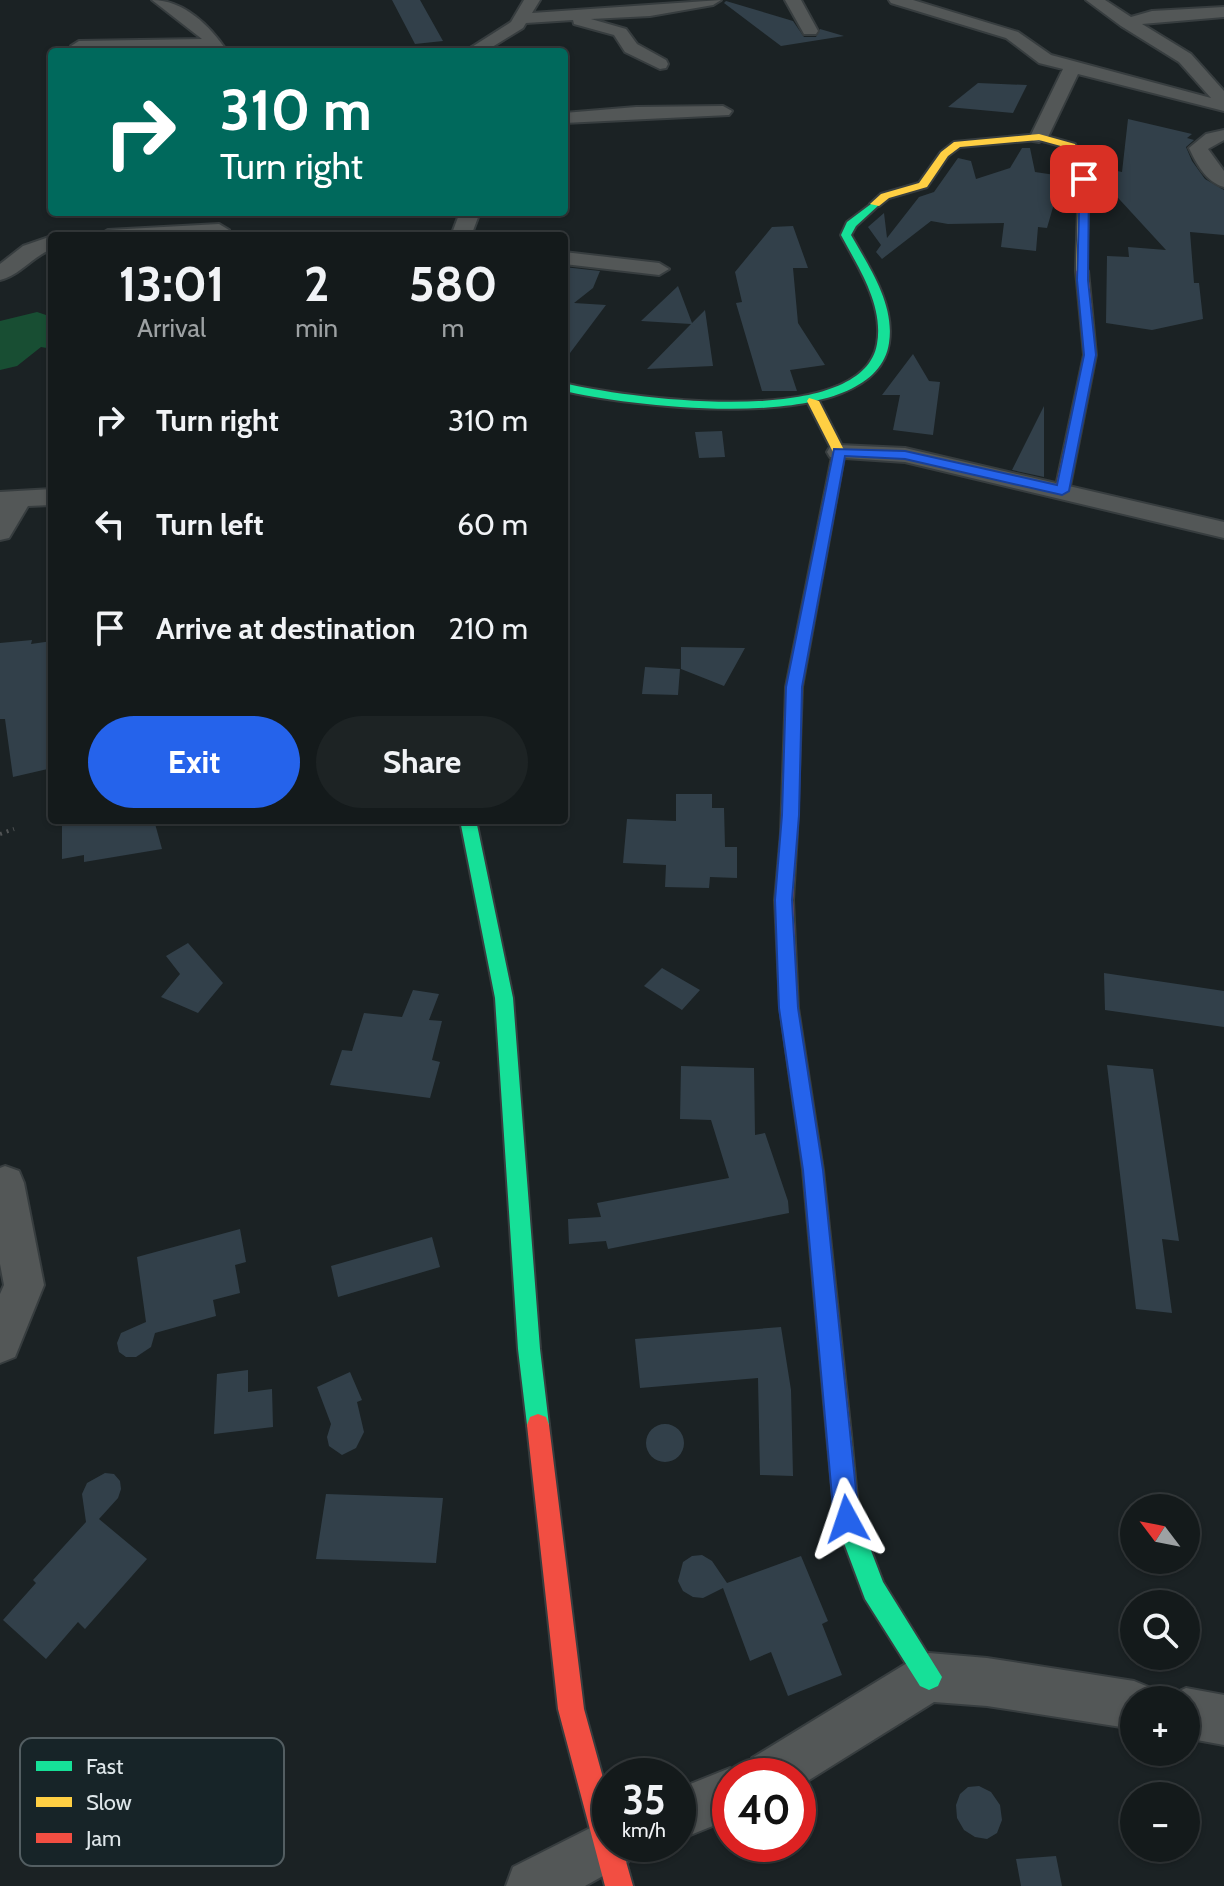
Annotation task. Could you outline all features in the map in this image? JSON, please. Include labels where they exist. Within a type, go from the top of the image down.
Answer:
[{"type":"street","points":[[163,2],[195,0]]},
{"type":"street","points":[[480,48],[503,37],[523,18],[532,0]]},
{"type":"street","points":[[523,18],[650,11],[713,0]]},
{"type":"street","points":[[793,0],[810,31]]},
{"type":"street","points":[[897,0],[1012,35],[1045,59],[1072,68],[1224,104]]},
{"type":"street","points":[[1094,0],[1185,58],[1224,104]]},
{"type":"street","points":[[163,2],[205,32],[217,48]]},
{"type":"street","points":[[1127,23],[1152,16],[1224,12]]},
{"type":"street","points":[[561,16],[620,32],[631,48],[660,64]]},
{"type":"street","points":[[79,46],[217,48]]},
{"type":"street","points":[[1039,137],[1072,68]]},
{"type":"street","points":[[568,118],[636,112],[723,111]]},
{"type":"street","points":[[1224,135],[1212,138],[1198,148],[1206,164],[1224,181]]},
{"type":"street","points":[[568,389],[620,399],[796,403],[813,401],[849,386],[870,370],[881,353],[879,300],[846,235],[851,224],[885,196],[923,185],[944,154],[957,144],[1039,137],[1072,146],[1084,179],[1082,280],[1090,355],[1062,491]]},
{"type":"street","points":[[152,232],[217,226]]},
{"type":"street","points":[[0,274],[30,250],[48,243]]},
{"type":"street","points":[[568,258],[659,269]]},
{"type":"street","points":[[813,401],[839,452],[794,687],[784,900],[789,1008],[813,1170],[847,1519],[874,1590],[929,1677]]},
{"type":"street","points":[[839,452],[905,455],[1224,530]]},
{"type":"street","points":[[0,532],[9,500],[48,497]]},
{"type":"street","points":[[469,824],[504,998],[529,1349],[571,1709],[592,1785]]},
{"type":"street","points":[[0,1343],[24,1285],[5,1183]]},
{"type":"street","points":[[799,1758],[929,1677],[987,1682],[1120,1703]]},
{"type":"street","points":[[1200,1716],[1224,1720]]},
{"type":"street","points":[[532,1886],[601,1862]]},
{"type":"path","points":[[0,834],[14,829]]},
{"type":"green space","points":[[37,312],[48,316],[48,348],[41,347],[17,366],[0,370],[0,321]]},
{"type":"building","points":[[392,0],[420,0],[443,41],[415,44]]},
{"type":"building","points":[[726,1],[793,21],[804,37],[816,37],[820,29],[844,36],[781,46],[724,3]]},
{"type":"building","points":[[978,83],[1027,85],[1013,113],[948,107]]},
{"type":"building","points":[[1128,119],[1192,134],[1187,138],[1194,140],[1186,147],[1192,161],[1205,179],[1224,190],[1224,235],[1190,232],[1194,283],[1199,283],[1203,319],[1152,330],[1106,323],[1107,256],[1129,257],[1128,247],[1166,250],[1097,175],[1094,166],[1122,172]]},
{"type":"building","points":[[1022,148],[1030,148],[1035,172],[1062,176],[1047,228],[1038,227],[1036,251],[1001,247],[1004,223],[948,224],[931,221],[882,259],[876,252],[881,245],[868,227],[884,213],[887,238],[919,197],[934,192],[958,158],[971,161],[976,179],[1010,168]]},
{"type":"building","points":[[793,226],[808,268],[793,268],[798,323],[825,365],[790,370],[797,391],[762,391],[736,303],[742,302],[735,272],[772,227]]},
{"type":"building","points":[[568,267],[600,271],[593,288],[574,303],[606,305],[568,356]]},
{"type":"building","points":[[678,286],[692,323],[705,310],[713,366],[647,369],[691,324],[641,321]]},
{"type":"building","points":[[913,354],[929,381],[940,382],[933,435],[893,430],[900,395],[882,395]]},
{"type":"building","points":[[1044,406],[1044,477],[1012,470]]},
{"type":"building","points":[[722,431],[725,457],[699,458],[695,432]]},
{"type":"building","points":[[48,642],[48,769],[13,777],[5,719],[0,719],[0,643]]},
{"type":"building","points":[[681,647],[745,648],[724,686],[681,669]]},
{"type":"building","points":[[645,667],[680,669],[678,695],[642,694]]},
{"type":"building","points":[[676,794],[712,794],[712,808],[724,808],[725,847],[737,847],[737,878],[710,877],[709,888],[665,887],[666,865],[623,863],[627,819],[676,821]]},
{"type":"building","points":[[62,824],[155,824],[162,849],[84,862],[84,855],[62,859]]},
{"type":"building","points":[[188,943],[223,983],[198,1013],[161,997],[180,974],[166,956]]},
{"type":"building","points":[[662,968],[700,990],[682,1010],[644,986]]},
{"type":"building","points":[[1104,973],[1224,991],[1224,1027],[1105,1010]]},
{"type":"building","points":[[413,990],[439,994],[429,1020],[442,1021],[432,1060],[440,1062],[430,1098],[330,1085],[342,1050],[352,1051],[364,1013],[402,1017]]},
{"type":"building","points":[[1107,1065],[1153,1069],[1179,1241],[1162,1239],[1172,1313],[1136,1309]]},
{"type":"building","points":[[681,1066],[754,1068],[755,1135],[765,1133],[788,1201],[789,1213],[608,1249],[606,1241],[569,1244],[568,1219],[601,1217],[597,1203],[729,1178],[711,1120],[680,1119]]},
{"type":"building","points":[[240,1229],[246,1262],[235,1265],[240,1293],[213,1300],[216,1316],[155,1333],[151,1347],[136,1357],[126,1357],[119,1352],[117,1343],[121,1333],[146,1322],[137,1257]]},
{"type":"building","points":[[432,1237],[440,1267],[338,1297],[331,1266]]},
{"type":"building","points":[[781,1327],[791,1390],[793,1476],[760,1475],[758,1378],[640,1388],[635,1339]]},
{"type":"building","points":[[248,1370],[248,1392],[272,1389],[273,1427],[214,1434],[217,1374]]},
{"type":"building","points":[[350,1372],[362,1400],[357,1402],[364,1432],[356,1448],[342,1455],[329,1446],[327,1437],[331,1424],[317,1387]]},
{"type":"building","points":[[665,1424],[679,1429],[684,1443],[679,1457],[665,1462],[651,1457],[646,1443],[651,1429]]},
{"type":"building","points":[[105,1473],[114,1474],[120,1481],[121,1489],[118,1498],[99,1519],[147,1559],[85,1629],[78,1622],[46,1659],[3,1620],[36,1583],[33,1580],[86,1522],[82,1494],[87,1483]]},
{"type":"building","points":[[326,1494],[443,1498],[436,1563],[316,1559]]},
{"type":"building","points":[[702,1555],[712,1561],[727,1583],[801,1556],[828,1621],[822,1624],[842,1675],[788,1696],[771,1652],[750,1661],[723,1588],[703,1598],[683,1591],[678,1581],[683,1562],[692,1556]]},
{"type":"building","points":[[979,1786],[991,1792],[1000,1805],[1002,1820],[997,1833],[987,1839],[975,1837],[964,1830],[957,1818],[956,1805],[960,1794],[968,1787]]},
{"type":"building","points":[[1056,1856],[1062,1886],[1021,1886],[1016,1859]]},
{"type":"traffic: fast","points":[[568,388],[634,400],[731,406],[780,403],[823,395],[857,381],[878,360],[884,328],[876,295],[846,235],[851,224],[875,204]]},
{"type":"traffic: fast","points":[[469,824],[504,998],[529,1349],[538,1425]]},
{"type":"traffic: fast","points":[[839,1435],[847,1519],[874,1590],[929,1677]]},
{"type":"traffic: slow","points":[[875,204],[885,196],[923,185],[944,154],[957,144],[1039,137],[1072,146],[1084,179],[1082,271]]},
{"type":"traffic: slow","points":[[789,833],[794,687],[839,452],[813,401]]},
{"type":"traffic: jam","points":[[1062,491],[1090,355],[1082,271]]},
{"type":"traffic: jam","points":[[789,833],[784,900],[789,1008],[813,1170],[839,1435]]},
{"type":"traffic: jam","points":[[538,1425],[571,1709],[619,1886]]},
{"type":"route","points":[[847,1519],[813,1170],[789,1008],[784,900],[794,687],[839,452],[905,455],[1062,491],[1090,355],[1082,280],[1084,179]]}]
